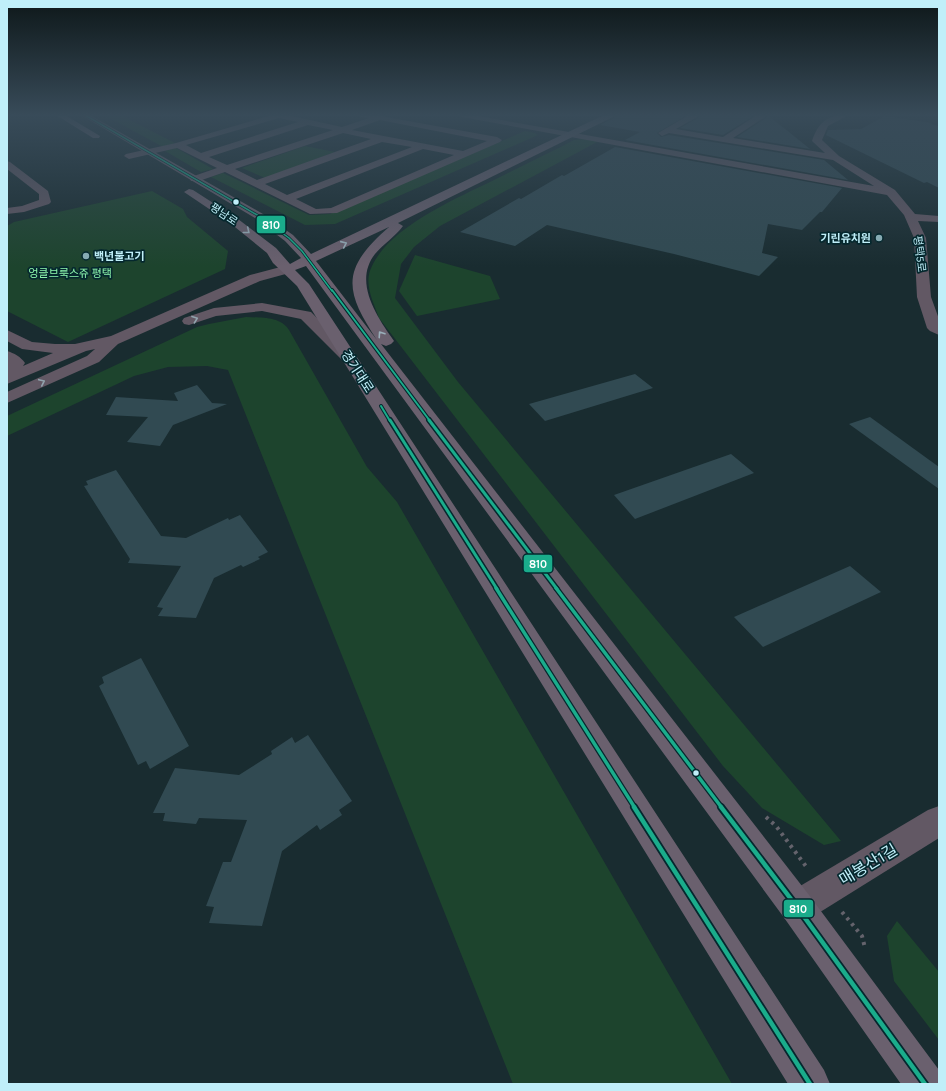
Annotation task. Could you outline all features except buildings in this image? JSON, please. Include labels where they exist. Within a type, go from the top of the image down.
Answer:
[{"type":"main road","name":"평남로","points":[[172,166],[259,216],[289,238],[294,260]]},
{"type":"main road","points":[[385,213],[490,166]]},
{"type":"main road","points":[[294,260],[440,198],[501,166]]},
{"type":"main road","name":"평남로","points":[[180,186],[234,221],[272,251],[294,260]]},
{"type":"main road","points":[[392,371],[386,341],[371,319],[361,295],[360,273],[366,258],[379,242],[402,223],[440,198]]},
{"type":"main road","points":[[294,260],[314,245]]},
{"type":"main road","name":"경기대로","points":[[294,260],[302,284],[810,1084]]},
{"type":"main road","name":"경기대로","points":[[294,260],[392,371],[797,907],[925,1084]]},
{"type":"street","points":[[219,166],[314,212],[333,211],[436,166]]},
{"type":"street","points":[[195,179],[234,166]]},
{"type":"street","points":[[255,184],[306,166]]},
{"type":"street","points":[[286,199],[372,166]]},
{"type":"street","points":[[748,166],[891,192]]},
{"type":"street","name":"평택5로","points":[[849,166],[891,192],[911,218],[920,238],[924,297],[935,328],[939,330]]},
{"type":"street","points":[[7,211],[24,209],[46,202],[44,193],[9,168]]},
{"type":"street","points":[[911,218],[939,219]]},
{"type":"street","points":[[7,335],[28,346],[55,349],[81,347],[115,340],[294,260]]},
{"type":"street","points":[[7,398],[93,358],[214,312],[262,307],[306,316],[351,360]]},
{"type":"street","points":[[93,358],[115,340]]},
{"type":"street","points":[[7,378],[81,347]]},
{"type":"street","points":[[7,356],[17,363],[7,378]]},
{"type":"street","name":"매봉산1길","points":[[797,907],[939,821]]},
{"type":"path","points":[[764,816],[776,826],[824,890],[862,936],[866,951]]},
{"type":"green space","points":[[191,166],[208,166],[213,169],[201,172]]},
{"type":"green space","points":[[248,166],[298,166],[265,178],[242,168]]},
{"type":"green space","points":[[443,166],[467,166],[335,224],[305,225],[211,177],[223,173],[309,215],[330,214]]},
{"type":"green space","points":[[522,166],[552,166],[440,226],[414,247],[401,264],[395,298],[458,382],[841,841],[824,845],[762,808],[723,766],[379,318],[370,292],[368,279],[369,272],[381,252],[393,239],[425,216],[460,196]]},
{"type":"green space","name":"엉클브룩스쥬 평택","points":[[152,191],[183,209],[187,217],[228,251],[225,269],[68,342],[7,311],[7,226],[14,222]]},
{"type":"green space","points":[[415,255],[490,276],[500,299],[417,316],[399,291]]},
{"type":"green space","points":[[246,317],[275,320],[281,322],[289,330],[367,467],[397,502],[732,1084],[513,1084],[228,370],[207,366],[168,367],[134,376],[7,436],[7,416],[197,327]]},
{"type":"green space","points":[[897,921],[939,972],[939,1040],[894,981],[887,936]]},
{"type":"transit line","name":"810","points":[[173,166],[259,216],[289,238],[302,251],[797,907],[925,1084]]},
{"type":"transit line","name":"810","points":[[381,406],[810,1084]]},
{"type":"place","name":"기린유치원","points":[[879,238]]},
{"type":"place","name":"백년불고기","points":[[86,256]]}]
